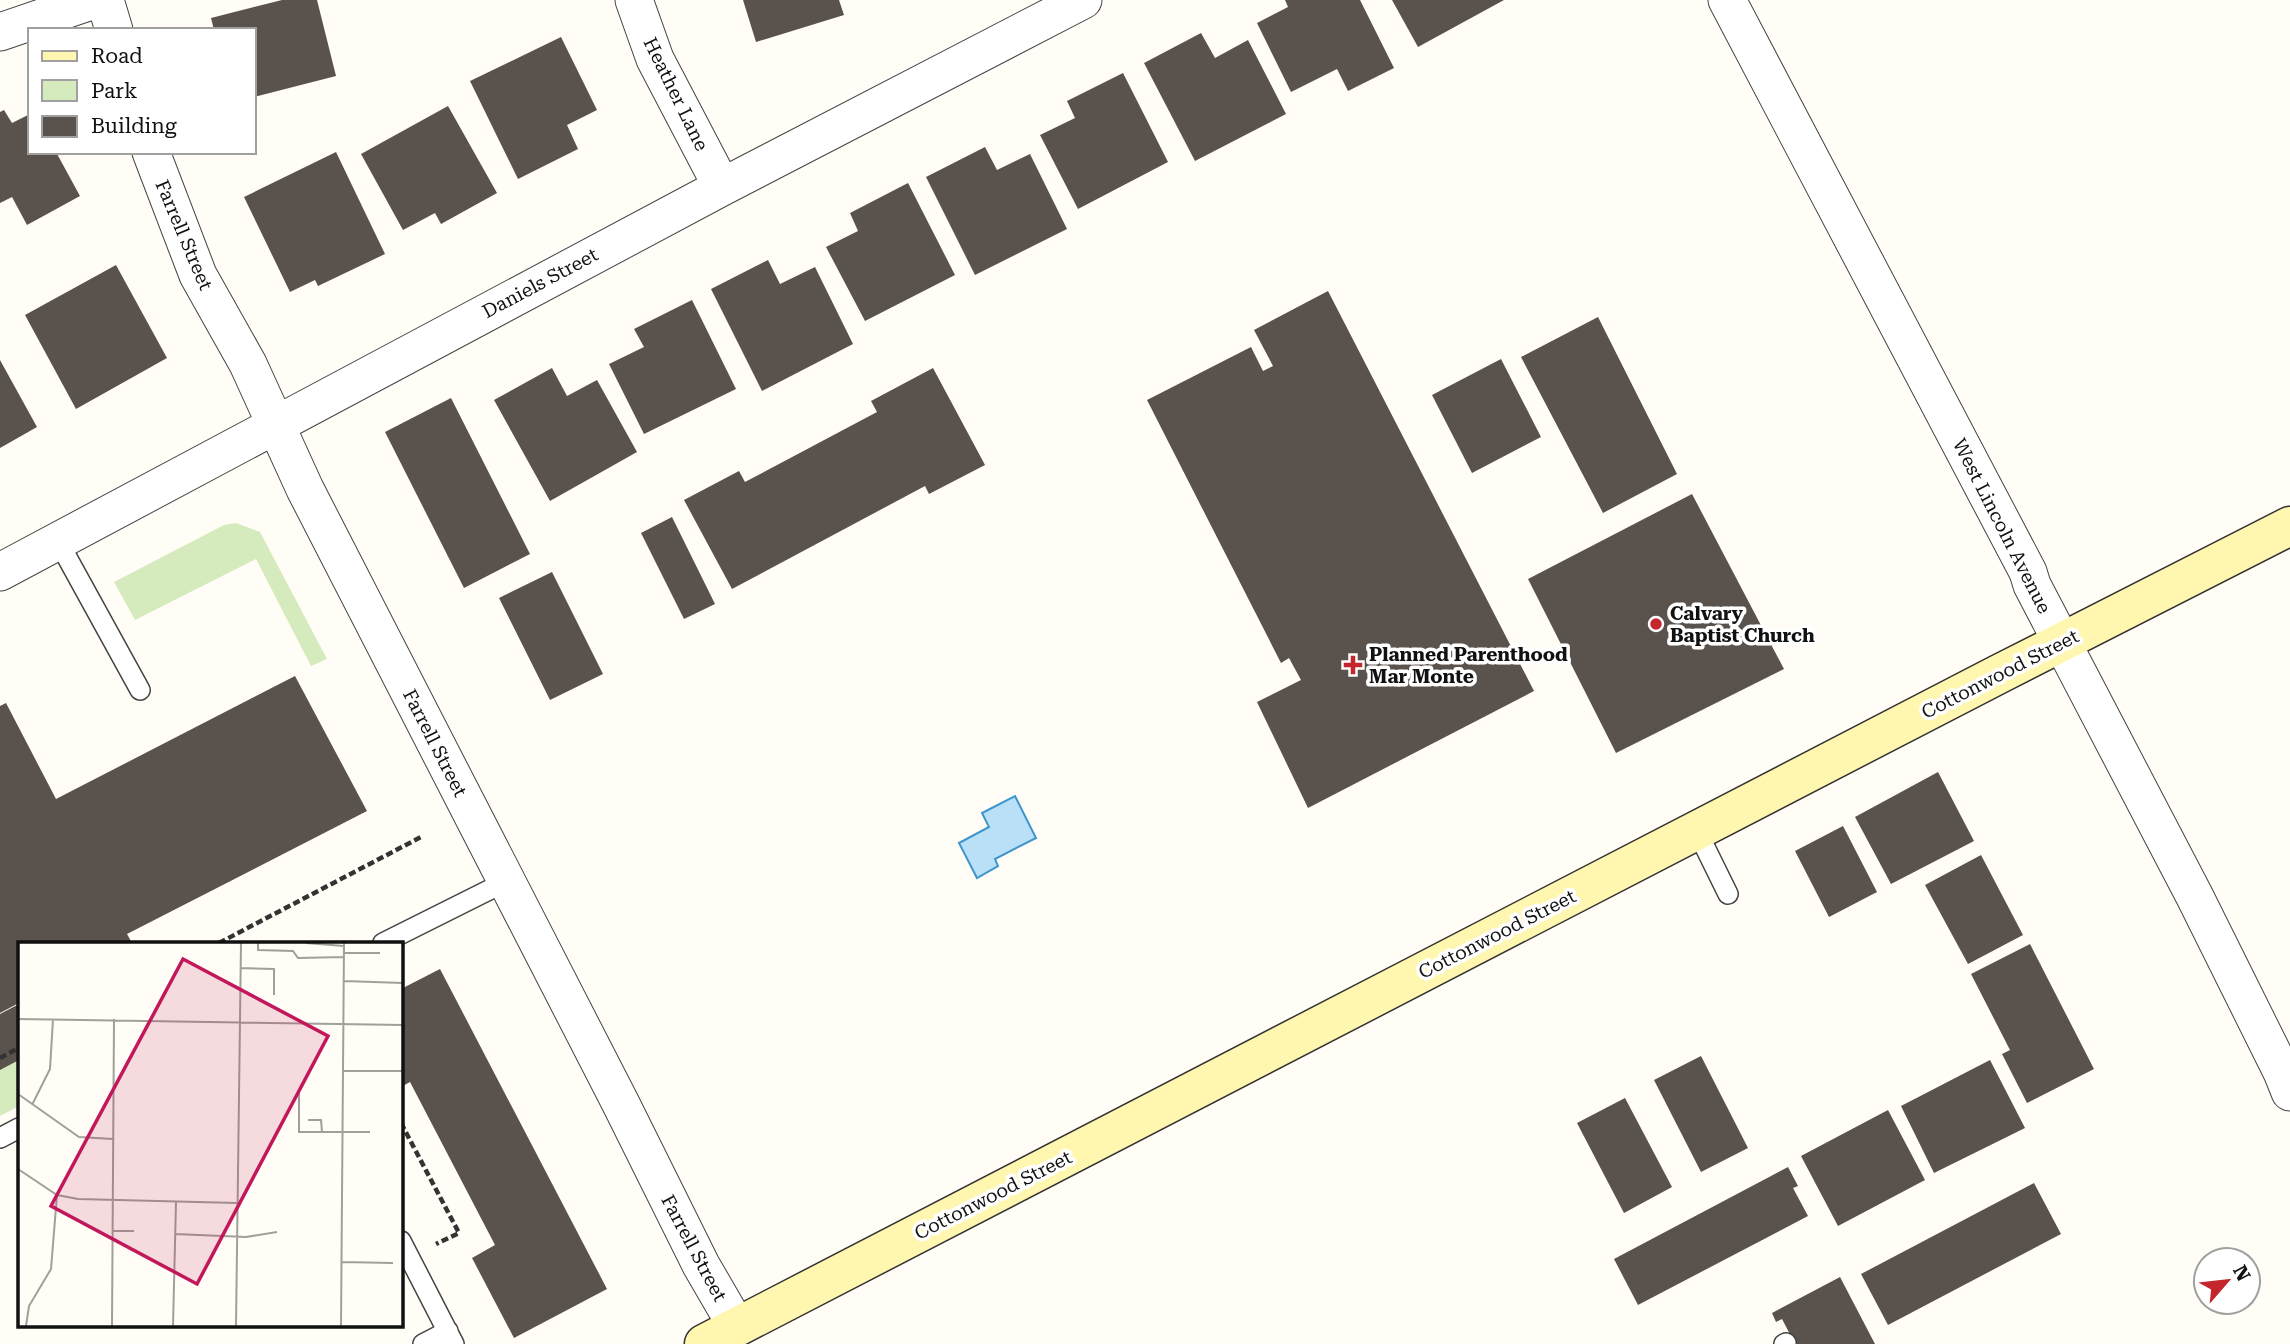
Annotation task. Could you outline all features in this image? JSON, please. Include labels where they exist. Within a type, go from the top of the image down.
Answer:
[{"type":"street","points":[[0,32],[94,0]]},
{"type":"street","points":[[105,0],[113,28]]},
{"type":"street","name":"Heather Lane","points":[[634,0],[655,59],[722,187]]},
{"type":"street","name":"Daniels Street","points":[[0,572],[722,187],[1083,0]]},
{"type":"street","name":"West Lincoln Avenue","points":[[1727,0],[1815,164],[2201,909],[2283,1072],[2290,1092]]},
{"type":"street","name":"Farrell Street","points":[[152,154],[198,275],[248,364],[305,489],[701,1265],[721,1335]]},
{"type":"street","name":"Cottonwood Street","points":[[721,1335],[2290,526]]},
{"type":"lane","points":[[58,541],[140,690]]},
{"type":"lane","points":[[1697,831],[1728,894]]},
{"type":"lane","points":[[385,942],[505,882]]},
{"type":"lane","points":[[0,1138],[18,1129]]},
{"type":"lane","points":[[402,1243],[451,1338],[423,1344]]},
{"type":"path","points":[[221,942],[421,837]]},
{"type":"path","points":[[0,1058],[18,1049]]},
{"type":"path","points":[[402,1125],[458,1233],[435,1244],[441,1255]]},
{"type":"green space","points":[[236,523],[260,532],[327,659],[311,666],[256,559],[135,620],[114,582],[224,525]]},
{"type":"green space","points":[[18,1059],[18,1107],[0,1116],[0,1068]]},
{"type":"water","points":[[1015,796],[1036,838],[995,859],[998,866],[977,878],[959,843],[989,827],[982,813]]},
{"type":"building","points":[[282,0],[317,0],[336,76],[256,96],[256,28],[214,28],[211,18]]},
{"type":"building","points":[[743,0],[839,0],[844,15],[756,42]]},
{"type":"building","points":[[1285,0],[1360,0],[1394,68],[1348,91],[1337,69],[1291,92],[1257,23],[1288,7]]},
{"type":"building","points":[[1392,0],[1504,0],[1418,47]]},
{"type":"building","points":[[1201,33],[1215,58],[1248,40],[1286,114],[1195,161],[1144,63]]},
{"type":"building","points":[[561,37],[597,110],[567,125],[578,149],[518,179],[470,81]]},
{"type":"building","points":[[1123,73],[1168,162],[1078,209],[1040,135],[1075,118],[1067,101]]},
{"type":"building","points":[[448,106],[497,193],[441,224],[435,213],[403,230],[361,154]]},
{"type":"building","points":[[4,110],[12,123],[28,115],[28,154],[57,154],[80,196],[27,225],[12,197],[0,203],[0,112]]},
{"type":"building","points":[[985,147],[997,170],[1030,154],[1067,229],[975,275],[926,177]]},
{"type":"building","points":[[336,152],[385,254],[318,286],[315,280],[290,292],[244,197]]},
{"type":"building","points":[[908,183],[955,275],[865,321],[826,247],[858,231],[850,213]]},
{"type":"building","points":[[768,260],[780,284],[815,267],[853,344],[762,391],[711,289]]},
{"type":"building","points":[[116,265],[167,358],[76,409],[25,315]]},
{"type":"building","points":[[1328,291],[1534,691],[1308,808],[1257,702],[1301,680],[1289,658],[1281,663],[1147,400],[1251,347],[1263,371],[1273,366],[1254,330]]},
{"type":"building","points":[[692,300],[736,389],[644,434],[609,364],[644,347],[634,329]]},
{"type":"building","points":[[1598,317],[1677,474],[1603,513],[1521,357]]},
{"type":"building","points":[[1501,359],[1541,437],[1472,473],[1432,395]]},
{"type":"building","points":[[0,360],[37,427],[0,448]]},
{"type":"building","points":[[552,368],[567,396],[597,380],[637,452],[550,501],[494,400]]},
{"type":"building","points":[[933,368],[985,465],[929,494],[925,486],[732,589],[684,500],[739,471],[745,482],[877,412],[871,401]]},
{"type":"building","points":[[451,398],[530,554],[464,588],[385,432]]},
{"type":"building","name":"Calvary Baptist Church","points":[[1692,494],[1784,669],[1616,753],[1528,579]]},
{"type":"building","points":[[672,517],[715,604],[684,619],[641,533]]},
{"type":"building","points":[[552,572],[603,674],[550,700],[499,598]]},
{"type":"building","points":[[295,676],[367,811],[127,934],[131,942],[18,942],[18,1004],[0,1013],[0,706],[6,703],[56,799]]},
{"type":"building","points":[[1938,772],[1974,841],[1891,884],[1855,817]]},
{"type":"building","points":[[1843,826],[1877,892],[1829,917],[1795,851]]},
{"type":"building","points":[[1981,855],[2023,935],[1968,964],[1925,885]]},
{"type":"building","points":[[2030,944],[2094,1069],[2027,1103],[2002,1054],[2010,1050],[1971,974]]},
{"type":"building","points":[[440,969],[607,1289],[514,1338],[472,1258],[495,1245],[410,1082],[402,1086],[402,988]]},
{"type":"building","points":[[18,1005],[18,1061],[0,1070],[0,1014]]},
{"type":"building","points":[[1701,1056],[1748,1148],[1701,1172],[1654,1080]]},
{"type":"building","points":[[1990,1060],[2025,1128],[1934,1173],[1901,1106]]},
{"type":"building","points":[[1625,1098],[1672,1187],[1624,1213],[1577,1123]]},
{"type":"building","points":[[1888,1110],[1925,1180],[1838,1226],[1801,1156]]},
{"type":"building","points":[[1788,1167],[1798,1186],[1793,1188],[1808,1216],[1638,1305],[1614,1259]]},
{"type":"building","points":[[2034,1183],[2061,1234],[1888,1325],[1861,1274]]},
{"type":"building","points":[[1840,1277],[1875,1344],[1795,1344],[1782,1319],[1776,1322],[1772,1313]]},
{"type":"place","name":"Calvary Baptist Church","points":[[1656,624]]},
{"type":"place","name":"Planned Parenthood Mar Monte","points":[[1353,665]]}]
